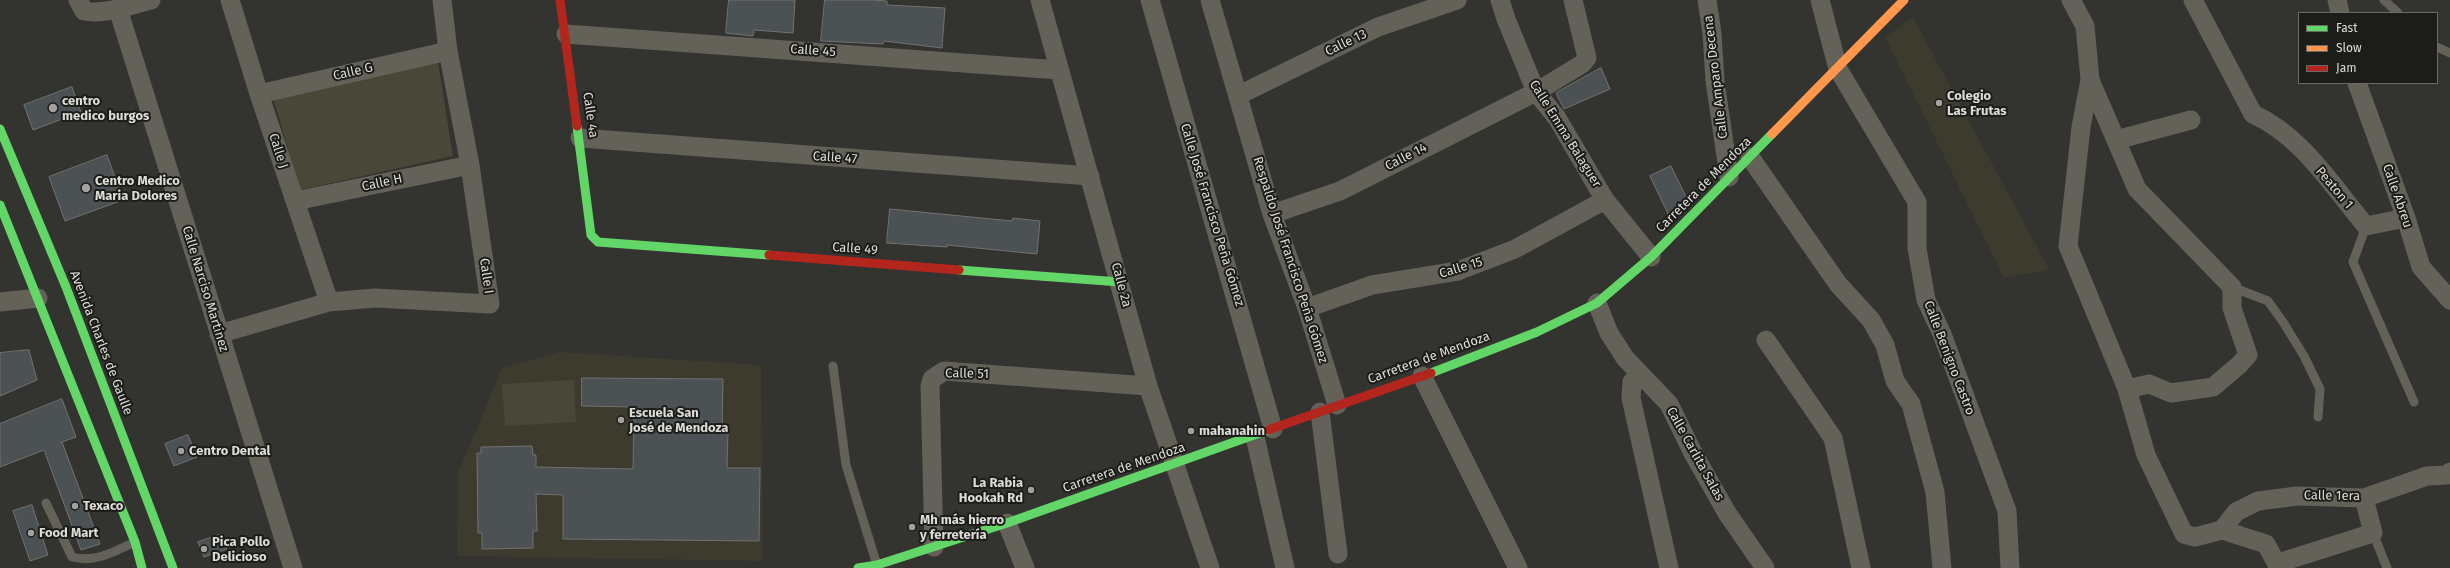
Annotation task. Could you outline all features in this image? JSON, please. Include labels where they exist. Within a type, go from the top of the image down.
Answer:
[{"type":"street","points":[[78,0],[84,11],[89,12],[118,9],[151,0]]},
{"type":"street","name":"Calle J","points":[[230,0],[259,94],[329,302]]},
{"type":"street","name":"Calle I","points":[[219,334],[329,302],[375,298],[490,304],[470,165],[448,50],[442,0]]},
{"type":"street","name":"Calle 4a","points":[[560,0],[580,138],[591,235]]},
{"type":"street","name":"Calle 2a","points":[[1040,0],[1148,386],[1210,568]]},
{"type":"street","name":"Calle José Francisco Peña Gómez","points":[[1150,0],[1273,429]]},
{"type":"street","name":"Respaldo José Francisco Peña Gómez","points":[[1210,0],[1239,95],[1272,214],[1307,308],[1337,405]]},
{"type":"street","name":"Calle 13","points":[[1239,95],[1378,27],[1457,0]]},
{"type":"street","name":"Calle Emma Balaguer","points":[[1500,0],[1506,19],[1536,92],[1557,118],[1606,200],[1651,257]]},
{"type":"street","name":"Calle 14","points":[[1272,214],[1340,191],[1536,92],[1582,64],[1587,58],[1573,0]]},
{"type":"street","name":"Calle Amparo Decena","points":[[1707,0],[1712,33],[1715,81],[1729,177]]},
{"type":"street","name":"Calle Benigno Castro","points":[[1820,0],[1838,69],[1917,202],[1917,248],[1926,300],[1942,334],[2007,511],[2010,568]]},
{"type":"street","name":"Carretera de Mendoza","points":[[858,568],[877,565],[1007,523],[1254,437],[1337,405],[1422,376],[1537,332],[1597,302],[1651,257],[1838,69],[1904,0]]},
{"type":"street","points":[[2071,0],[2085,26],[2090,80],[2081,127],[2068,246],[2127,389],[2146,455],[2184,534],[2195,537],[2222,530],[2266,544],[2278,565],[2373,534],[2364,498]]},
{"type":"street","name":"Peaton 1","points":[[2193,0],[2253,114],[2266,120],[2294,139],[2366,226]]},
{"type":"street","points":[[2337,0],[2340,12]]},
{"type":"street","name":"Calle Narciso Martínez","points":[[118,9],[293,568]]},
{"type":"street","name":"Calle 45","points":[[566,34],[1059,70]]},
{"type":"street","name":"Calle G","points":[[259,94],[448,50]]},
{"type":"street","points":[[2090,80],[2137,189],[2232,287],[2232,308],[2248,355],[2239,365],[2212,386],[2171,393],[2149,384],[2127,389]]},
{"type":"street","name":"Calle Abreu","points":[[2357,84],[2406,218],[2421,267],[2450,300]]},
{"type":"street","points":[[2116,140],[2191,120]]},
{"type":"street","name":"Avenida Charles de Gaulle","points":[[0,129],[66,287],[173,568]]},
{"type":"street","name":"Calle 47","points":[[580,138],[1090,176]]},
{"type":"street","points":[[1750,157],[1838,284],[1871,320],[1885,345],[1895,380],[1911,404],[1935,492],[1942,568]]},
{"type":"street","name":"Calle H","points":[[295,201],[470,165]]},
{"type":"street","name":"Calle 15","points":[[1307,308],[1372,285],[1458,271],[1515,249],[1606,200]]},
{"type":"street","points":[[0,205],[135,542],[142,568]]},
{"type":"street","points":[[2366,226],[2406,218]]},
{"type":"street","name":"Calle 49","points":[[591,235],[598,242],[1120,282]]},
{"type":"street","points":[[0,302],[38,298]]},
{"type":"street","name":"Calle Carlita Salas","points":[[1597,302],[1609,334],[1625,358],[1669,404],[1693,453],[1727,513],[1765,568]]},
{"type":"street","points":[[1766,340],[1833,438],[1861,568]]},
{"type":"street","name":"Calle 51","points":[[934,547],[930,386],[937,374],[944,371],[1148,386]]},
{"type":"street","points":[[1640,375],[1632,382],[1631,398],[1668,568]]},
{"type":"street","points":[[1422,376],[1518,568]]},
{"type":"street","points":[[1320,412],[1338,554]]},
{"type":"street","points":[[1254,437],[1285,568]]},
{"type":"street","name":"Calle 1era","points":[[2222,530],[2236,512],[2258,501],[2297,496],[2364,498],[2427,476],[2449,477]]},
{"type":"street","points":[[1007,523],[1025,568]]},
{"type":"lane","points":[[2384,0],[2397,12]]},
{"type":"lane","points":[[2438,47],[2450,53]]},
{"type":"lane","points":[[2366,226],[2353,262],[2414,402]]},
{"type":"lane","points":[[2232,287],[2268,301],[2283,322],[2304,356],[2320,389],[2318,417]]},
{"type":"lane","points":[[833,366],[846,465],[877,565]]},
{"type":"lane","points":[[46,503],[72,557],[85,560],[101,557],[135,542]]},
{"type":"lane","points":[[2373,534],[2386,568]]},
{"type":"shaded area","name":"Colegio Las Frutas","points":[[1913,17],[2050,270],[2004,278],[1885,37]]},
{"type":"shaded area","points":[[438,62],[453,156],[300,190],[273,98]]},
{"type":"shaded area","name":"Escuela San José de Mendoza","points":[[560,352],[761,365],[763,561],[457,556],[458,473],[502,368]]},
{"type":"shaded area","points":[[574,380],[576,422],[505,426],[502,384]]},
{"type":"building","points":[[729,0],[795,0],[793,33],[754,30],[753,36],[726,33]]},
{"type":"building","points":[[825,0],[887,1],[887,5],[945,8],[942,48],[884,41],[883,44],[821,41]]},
{"type":"building","points":[[1601,68],[1610,89],[1564,109],[1556,93]]},
{"type":"building","name":"centro medico burgos","points":[[72,87],[81,112],[33,130],[24,105]]},
{"type":"building","name":"Centro Medico Maria Dolores","points":[[107,155],[123,200],[65,221],[49,177]]},
{"type":"building","points":[[1671,166],[1688,201],[1682,208],[1668,214],[1650,176]]},
{"type":"building","points":[[890,209],[1012,221],[1013,218],[1040,221],[1037,254],[947,245],[947,247],[887,243]]},
{"type":"building","points":[[29,350],[37,380],[0,396],[0,353]]},
{"type":"building","points":[[582,378],[723,379],[722,433],[728,433],[727,468],[760,468],[759,541],[563,539],[563,495],[536,494],[537,531],[533,531],[533,548],[482,549],[482,533],[478,533],[477,453],[481,453],[481,447],[532,446],[533,455],[536,455],[536,467],[633,469],[634,407],[582,406]]},
{"type":"building","points":[[62,399],[76,437],[62,442],[100,544],[81,550],[44,450],[0,467],[0,424]]},
{"type":"building","name":"Centro Dental","points":[[188,435],[197,457],[174,466],[165,444]]},
{"type":"building","name":"Food Mart","points":[[32,505],[48,555],[30,561],[13,511]]},
{"type":"building","points":[[222,534],[227,549],[204,557],[198,542]]},
{"type":"traffic: fast","points":[[577,126],[591,235],[598,242],[769,255]]},
{"type":"traffic: fast","points":[[0,129],[66,287],[173,568]]},
{"type":"traffic: fast","points":[[1431,373],[1537,332],[1597,303],[1651,257],[1772,134]]},
{"type":"traffic: fast","points":[[0,205],[135,542],[142,568]]},
{"type":"traffic: fast","points":[[959,270],[1120,282]]},
{"type":"traffic: fast","points":[[858,568],[877,565],[1007,523],[1268,430]]},
{"type":"traffic: slow","points":[[1772,134],[1904,0]]},
{"type":"traffic: jam","points":[[560,0],[577,126]]},
{"type":"traffic: jam","points":[[769,255],[959,270]]},
{"type":"traffic: jam","points":[[1268,430],[1431,373]]},
{"type":"place","name":"Colegio Las Frutas","points":[[1939,103]]},
{"type":"place","name":"centro medico burgos","points":[[53,108]]},
{"type":"place","name":"Centro Medico Maria Dolores","points":[[86,188]]},
{"type":"place","name":"Escuela San José de Mendoza","points":[[621,420]]},
{"type":"place","name":"mahanahin","points":[[1191,431]]},
{"type":"place","name":"Centro Dental","points":[[181,451]]},
{"type":"place","name":"La Rabia Hookah Rd","points":[[1031,490]]},
{"type":"place","name":"Texaco","points":[[75,506]]},
{"type":"place","name":"Mh más hierro y ferretería","points":[[912,527]]},
{"type":"place","name":"Food Mart","points":[[31,533]]},
{"type":"place","name":"Pica Pollo Delicioso","points":[[204,549]]}]
